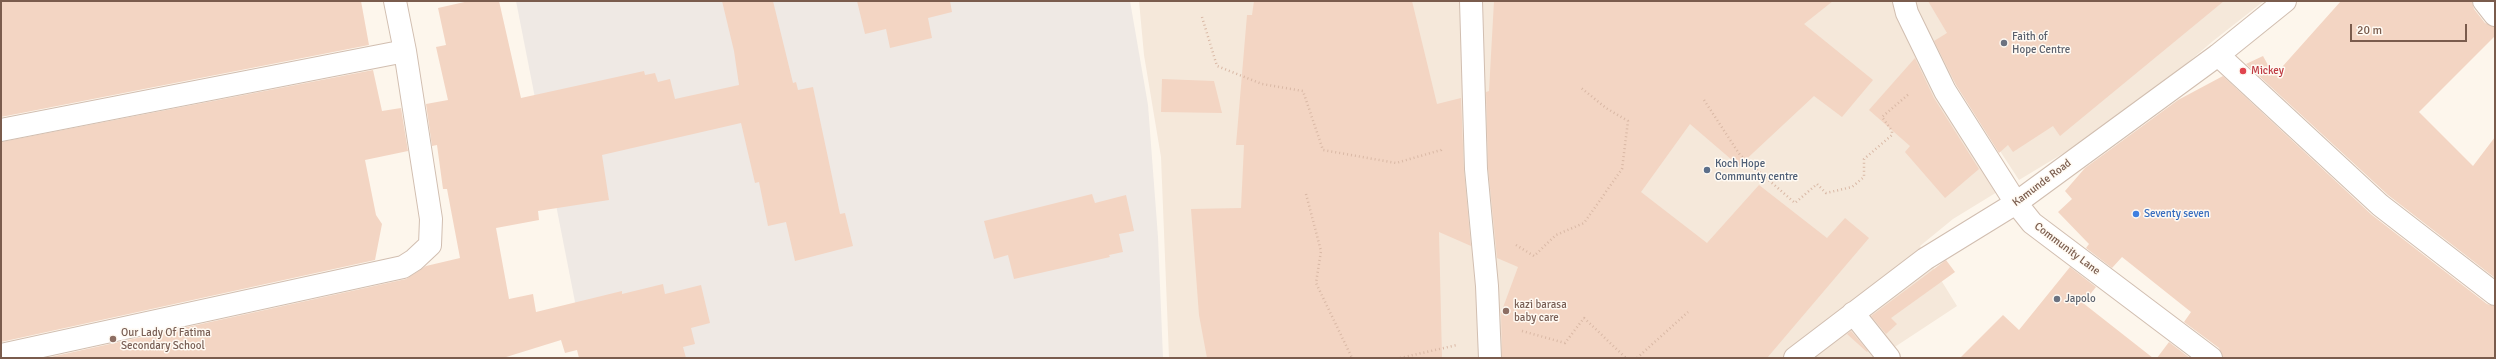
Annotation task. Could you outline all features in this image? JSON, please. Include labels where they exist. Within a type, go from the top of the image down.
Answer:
[{"type":"street","points":[[1,355],[402,266],[414,260],[430,245],[431,219],[405,51],[395,1]]},
{"type":"street","points":[[1472,1],[1476,169],[1484,244],[1490,333],[1490,358]]},
{"type":"street","name":"Community Lane","points":[[1904,1],[1907,13],[1945,91],[2016,203],[2032,222],[2211,358]]},
{"type":"street","name":"Kamunde Road","points":[[1794,358],[1925,259],[2016,203],[2218,56],[2285,1]]},
{"type":"street","points":[[2484,1],[2495,15]]},
{"type":"street","points":[[1,130],[405,51]]},
{"type":"street","points":[[2218,56],[2380,205],[2495,294]]},
{"type":"street","points":[[1852,313],[1889,358]]},
{"type":"path","points":[[1202,17],[1217,66],[1262,84],[1304,91],[1324,150],[1396,163],[1441,150],[1445,143]]},
{"type":"path","points":[[1484,244],[1518,245],[1534,256],[1556,235],[1584,223],[1622,169],[1628,121],[1606,108],[1580,87]]},
{"type":"path","points":[[1704,100],[1740,155],[1795,203],[1817,184],[1826,193],[1852,187],[1864,176],[1864,158],[1892,135],[1892,131],[1882,117],[1911,92]]},
{"type":"path","points":[[1306,194],[1321,251],[1316,283],[1352,358]]},
{"type":"path","points":[[1636,358],[1688,312]]},
{"type":"path","points":[[1400,358],[1490,333],[1519,330],[1565,343],[1584,318],[1626,358]]},
{"type":"shaded area","points":[[516,1],[1130,1],[1148,105],[1158,237],[1163,358],[586,358]]},
{"type":"shaded area","points":[[1139,1],[1897,1],[2002,189],[1953,219],[1920,246],[1957,306],[1878,358],[1169,358],[1161,157],[1144,55]]},
{"type":"shaded area","points":[[1913,1],[2264,1],[2213,41],[2150,95],[2082,142],[2019,180],[1937,55]]},
{"type":"building","points":[[1,1],[361,1],[369,45],[1,117]]},
{"type":"building","points":[[469,1],[499,1],[521,98],[644,71],[645,75],[655,73],[658,82],[670,79],[675,99],[739,85],[734,51],[722,1],[773,1],[793,83],[796,82],[798,90],[813,87],[840,214],[845,213],[853,246],[795,261],[786,222],[768,226],[759,182],[755,183],[741,123],[602,155],[609,200],[538,211],[539,220],[496,228],[509,299],[533,294],[536,312],[622,291],[622,294],[663,284],[665,294],[701,285],[710,323],[691,328],[695,344],[683,347],[686,358],[579,358],[577,350],[565,353],[561,340],[503,358],[46,358],[406,279],[426,266],[460,258],[447,189],[443,189],[437,145],[432,146],[426,104],[448,100],[436,47],[446,45],[438,8]]},
{"type":"building","points":[[857,1],[950,1],[952,12],[928,18],[932,38],[890,48],[886,29],[865,34]]},
{"type":"building","points":[[1254,1],[1412,1],[1437,104],[1461,98],[1464,170],[1471,246],[1439,232],[1442,358],[1207,358],[1199,315],[1191,209],[1241,208],[1244,145],[1236,145],[1247,15],[1252,15]]},
{"type":"building","points":[[1494,1],[1833,1],[1804,24],[1873,80],[1842,117],[1814,96],[1739,166],[1690,124],[1641,192],[1707,243],[1759,185],[1827,238],[1845,218],[1869,238],[1767,358],[1502,358],[1501,313],[1518,267],[1497,258],[1488,168],[1486,92],[1489,91]]},
{"type":"building","points":[[1928,1],[2224,1],[2060,136],[2053,126],[2013,152],[2008,145],[1999,153],[1956,85],[1934,41],[1947,33]]},
{"type":"building","points":[[2341,1],[2472,1],[2474,9],[2485,23],[2495,27],[2495,36],[2419,112],[2473,166],[2495,137],[2495,278],[2388,195],[2246,64],[2263,56],[2274,76]]},
{"type":"building","points":[[1915,58],[1934,98],[1979,169],[1945,198],[1905,152],[1910,146],[1869,110]]},
{"type":"building","points":[[373,70],[382,111],[401,108],[408,151],[365,160],[376,215],[382,224],[375,260],[1,342],[1,142]]},
{"type":"building","points":[[2223,76],[2372,215],[2487,304],[2495,306],[2495,358],[2223,358],[2219,348],[2184,322],[2191,312],[2122,257],[2112,268],[2086,248],[2089,244],[2058,212],[2072,199],[2065,191],[2085,168],[2178,100]]},
{"type":"building","points":[[1162,79],[1214,81],[1222,113],[1161,112]]},
{"type":"building","points":[[1092,194],[1095,203],[1126,195],[1134,231],[1119,234],[1123,252],[1109,255],[1110,257],[1014,279],[1008,255],[994,259],[984,221]]},
{"type":"building","points":[[1946,260],[1955,272],[1891,318],[1897,324],[1886,334],[1871,316]]},
{"type":"building","points":[[2070,267],[2096,287],[2083,303],[2153,358],[1960,358],[2003,315],[2019,330]]},
{"type":"building","points":[[1851,331],[1868,351],[1867,352],[1847,334]]},
{"type":"building","points":[[2169,342],[2190,358],[2157,358]]},
{"type":"place","name":"Faith of Hope Centre","points":[[2004,43]]},
{"type":"place","name":"Mickey","points":[[2243,71]]},
{"type":"place","name":"Koch Hope Communty centre","points":[[1707,170]]},
{"type":"place","name":"Seventy seven","points":[[2136,214]]},
{"type":"place","name":"Japolo","points":[[2057,299]]},
{"type":"place","name":"kazi barasa baby care","points":[[1506,311]]},
{"type":"place","name":"Our Lady Of Fatima Secondary School","points":[[113,339]]}]
